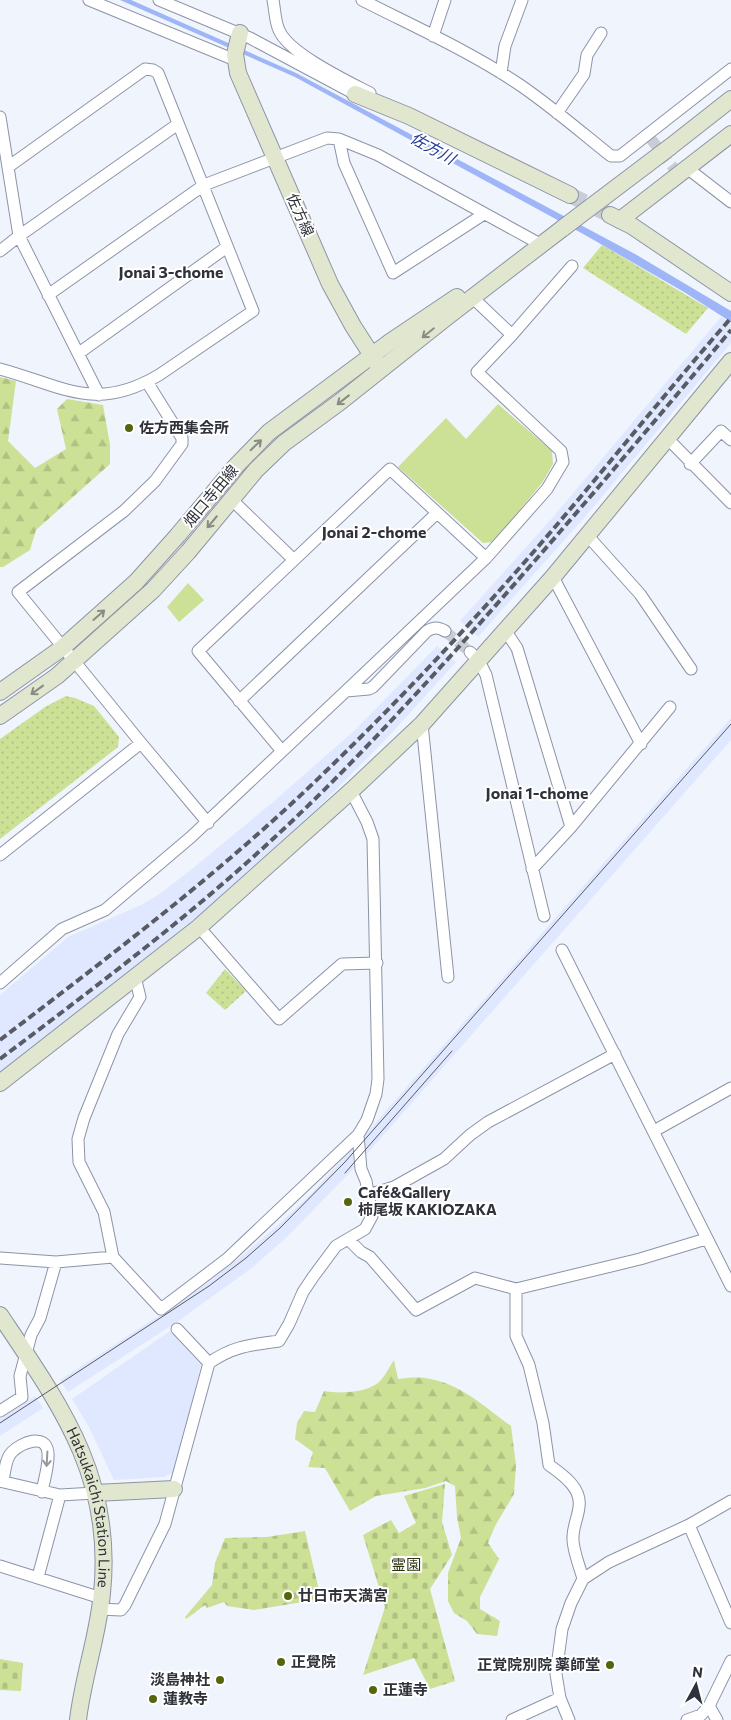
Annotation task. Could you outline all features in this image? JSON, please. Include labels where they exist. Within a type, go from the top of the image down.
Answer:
[{"type":"street","points":[[89,0],[236,62],[239,35]]},
{"type":"street","points":[[159,0],[239,35],[355,94],[418,120]]},
{"type":"street","points":[[273,0],[278,30],[284,40],[313,61],[418,120],[570,195]]},
{"type":"street","points":[[362,0],[434,36],[521,86],[611,156],[620,156],[649,137],[731,70]]},
{"type":"street","points":[[434,36],[445,0]]},
{"type":"street","points":[[500,73],[505,46],[522,0]]},
{"type":"street","points":[[557,113],[584,74],[588,55],[601,33]]},
{"type":"street","name":"佐方線","points":[[236,62],[330,284],[353,326],[381,370]]},
{"type":"street","points":[[0,369],[81,394],[117,393],[147,382],[252,310],[158,73],[153,70],[146,69],[8,166]]},
{"type":"street","points":[[0,716],[56,676],[153,590],[256,470],[284,442],[340,402],[725,104]]},
{"type":"street","points":[[0,118],[19,236],[99,395]]},
{"type":"street","points":[[0,250],[178,124]]},
{"type":"street","points":[[731,134],[615,217],[635,228],[731,293]]},
{"type":"street","points":[[48,295],[204,185],[327,138],[339,139],[378,155],[540,244]]},
{"type":"street","points":[[339,139],[344,163],[393,274],[484,214]]},
{"type":"street","points":[[680,171],[731,202]]},
{"type":"street","name":"畑口寺田線","points":[[0,692],[62,648],[147,570],[235,467],[263,438],[400,335],[563,228]]},
{"type":"street","points":[[79,353],[227,247]]},
{"type":"street","points":[[0,983],[62,930],[110,906],[208,823],[486,558],[547,489],[563,462],[561,452],[477,372],[572,266]]},
{"type":"street","points":[[472,298],[512,335]]},
{"type":"street","points":[[0,1083],[199,927],[351,791],[422,724],[475,657],[506,630],[553,577],[731,361]]},
{"type":"street","points":[[147,382],[182,438],[182,444],[155,481],[124,511],[18,592],[62,648],[208,823]]},
{"type":"street","points":[[690,464],[721,431],[731,440]]},
{"type":"street","points":[[668,439],[690,464],[731,503]]},
{"type":"street","points":[[282,751],[198,651],[390,469],[486,558]]},
{"type":"street","points":[[232,499],[294,560]]},
{"type":"street","points":[[239,700],[437,513]]},
{"type":"street","points":[[587,535],[640,594],[691,669]]},
{"type":"street","points":[[553,577],[641,744]]},
{"type":"street","points":[[346,691],[372,688],[427,631],[432,628],[445,630]]},
{"type":"street","points":[[506,630],[516,648],[571,827]]},
{"type":"street","points":[[475,657],[486,675],[544,916]]},
{"type":"street","points":[[532,869],[571,827],[670,707]]},
{"type":"street","points":[[422,724],[448,977]]},
{"type":"street","points":[[0,855],[141,743]]},
{"type":"street","points":[[135,978],[140,997],[118,1034],[84,1118],[78,1139],[79,1162],[104,1212],[113,1257],[161,1308],[227,1259],[358,1135],[367,1120],[376,1094],[378,1079],[373,839],[367,822],[351,791]]},
{"type":"street","points":[[199,927],[278,1019],[342,964],[377,963]]},
{"type":"street","points":[[562,950],[731,1286]]},
{"type":"street","points":[[368,1195],[394,1187],[444,1159],[470,1135],[488,1122],[615,1054]]},
{"type":"street","points":[[654,1131],[731,1088]]},
{"type":"street","points":[[0,1566],[38,1577],[100,1604],[121,1610],[165,1524],[210,1363],[224,1352],[279,1341],[312,1277],[336,1246],[365,1229],[372,1216],[366,1181],[361,1169],[358,1135]]},
{"type":"street","points":[[348,1239],[361,1252],[370,1257],[416,1310],[475,1278],[516,1288],[640,1259],[706,1238]]},
{"type":"street","points":[[0,1258],[56,1262],[113,1257]]},
{"type":"street","points":[[0,1411],[22,1397],[20,1376],[31,1335],[40,1318],[56,1262]]},
{"type":"street","points":[[516,1288],[516,1336],[529,1365],[543,1423],[550,1465],[574,1486],[579,1496],[573,1538],[583,1579]]},
{"type":"street","name":"Hatsukaichi Station Line","points":[[0,1315],[58,1403],[89,1471],[96,1493],[104,1547],[100,1604],[78,1720]]},
{"type":"street","points":[[177,1329],[210,1363]]},
{"type":"street","points":[[42,1492],[48,1453],[46,1446],[40,1441],[30,1440],[12,1452],[7,1459],[1,1481],[42,1492],[60,1496],[174,1490]]},
{"type":"street","points":[[38,1577],[60,1496]]},
{"type":"street","points":[[569,1720],[560,1698],[556,1674],[562,1629],[570,1603],[583,1579],[609,1562],[689,1524],[731,1501]]},
{"type":"street","points":[[689,1524],[731,1623]]},
{"type":"street","points":[[687,1720],[701,1715],[709,1706],[731,1661]]},
{"type":"street","points":[[512,1720],[560,1698]]},
{"type":"street","points":[[709,1706],[717,1720]]},
{"type":"shaded area","points":[[721,317],[731,324],[731,343],[584,518],[478,637],[460,621],[554,516]]},
{"type":"shaded area","points":[[437,646],[456,662],[391,734],[318,808],[204,911],[0,1073],[0,995],[68,937],[141,905],[187,873],[272,803],[355,730]]},
{"type":"shaded area","points":[[731,718],[731,740],[365,1156],[363,1137]]},
{"type":"shaded area","points":[[352,1149],[354,1168],[288,1236],[253,1267],[177,1322],[68,1392],[60,1380],[169,1309],[243,1255],[311,1194]]},
{"type":"shaded area","points":[[170,1331],[201,1365],[174,1472],[164,1477],[114,1480],[89,1427],[72,1399]]},
{"type":"shaded area","points":[[35,1396],[43,1408],[0,1436],[0,1419]]},
{"type":"green space","points":[[602,245],[708,308],[686,334],[583,268]]},
{"type":"green space","points":[[0,377],[16,381],[8,441],[35,468],[66,449],[57,409],[67,399],[103,405],[110,445],[110,464],[36,530],[30,550],[3,567],[0,567]]},
{"type":"green space","points":[[498,404],[552,451],[553,464],[542,483],[493,542],[483,543],[398,467],[446,418],[466,439]]},
{"type":"green space","points":[[188,583],[204,600],[179,622],[167,607]]},
{"type":"green space","points":[[66,696],[94,706],[119,737],[118,747],[0,839],[0,739],[45,707]]},
{"type":"green space","points":[[225,969],[246,991],[225,1010],[206,993]]},
{"type":"green space","points":[[394,1360],[398,1379],[425,1378],[450,1385],[471,1396],[511,1426],[516,1465],[514,1494],[495,1526],[488,1543],[499,1559],[480,1597],[480,1609],[500,1621],[497,1636],[477,1634],[467,1621],[454,1613],[448,1601],[448,1573],[461,1538],[457,1517],[455,1486],[446,1481],[425,1488],[376,1496],[350,1511],[325,1468],[308,1467],[313,1452],[295,1439],[297,1423],[304,1411],[315,1412],[324,1391],[354,1392],[370,1388],[381,1380]]},
{"type":"green space","name":"霊園","points":[[445,1484],[442,1522],[452,1555],[430,1589],[455,1681],[430,1689],[414,1658],[363,1675],[385,1607],[363,1535],[391,1520],[399,1533],[416,1523],[404,1496]]},
{"type":"green space","points":[[305,1531],[321,1599],[254,1610],[227,1606],[224,1602],[207,1608],[205,1605],[186,1619],[185,1617],[212,1585],[215,1563],[225,1538],[267,1537]]},
{"type":"green space","points":[[0,1659],[23,1663],[21,1691],[0,1690]]},
{"type":"water","name":"佐方川","points":[[120,0],[131,0],[296,73],[635,254],[731,311],[731,322],[684,292],[585,235],[295,77]]},
{"type":"tunnel","points":[[651,139],[676,171]]},
{"type":"tunnel","points":[[570,195],[610,215]]},
{"type":"tunnel","points":[[445,631],[470,652]]},
{"type":"tram line","points":[[0,1423],[209,1286],[246,1258],[280,1228],[345,1162],[731,724]]},
{"type":"tram line","points":[[345,1173],[452,1051]]},
{"type":"railway","points":[[0,1040],[125,944],[206,878],[286,809],[355,743],[416,681],[504,585],[731,318]]},
{"type":"railway","points":[[0,1059],[175,924],[242,867],[322,792],[390,722],[491,611],[731,330]]},
{"type":"place","name":"佐方西集会所","points":[[129,428]]},
{"type":"place","name":"Café&Gallery 柿尾坂 KAKIOZAKA","points":[[348,1202]]},
{"type":"place","name":"廿日市天満宮","points":[[288,1596]]},
{"type":"place","name":"正覺院","points":[[281,1662]]},
{"type":"place","name":"正覚院別院 薬師堂","points":[[610,1665]]},
{"type":"place","name":"淡島神社","points":[[220,1680]]},
{"type":"place","name":"正蓮寺","points":[[373,1690]]},
{"type":"place","name":"蓮教寺","points":[[153,1699]]},
{"type":"district","name":"Jonai 3-chome","points":[[171,272]]},
{"type":"district","name":"Jonai 2-chome","points":[[374,532]]},
{"type":"district","name":"Jonai 1-chome","points":[[537,793]]}]
